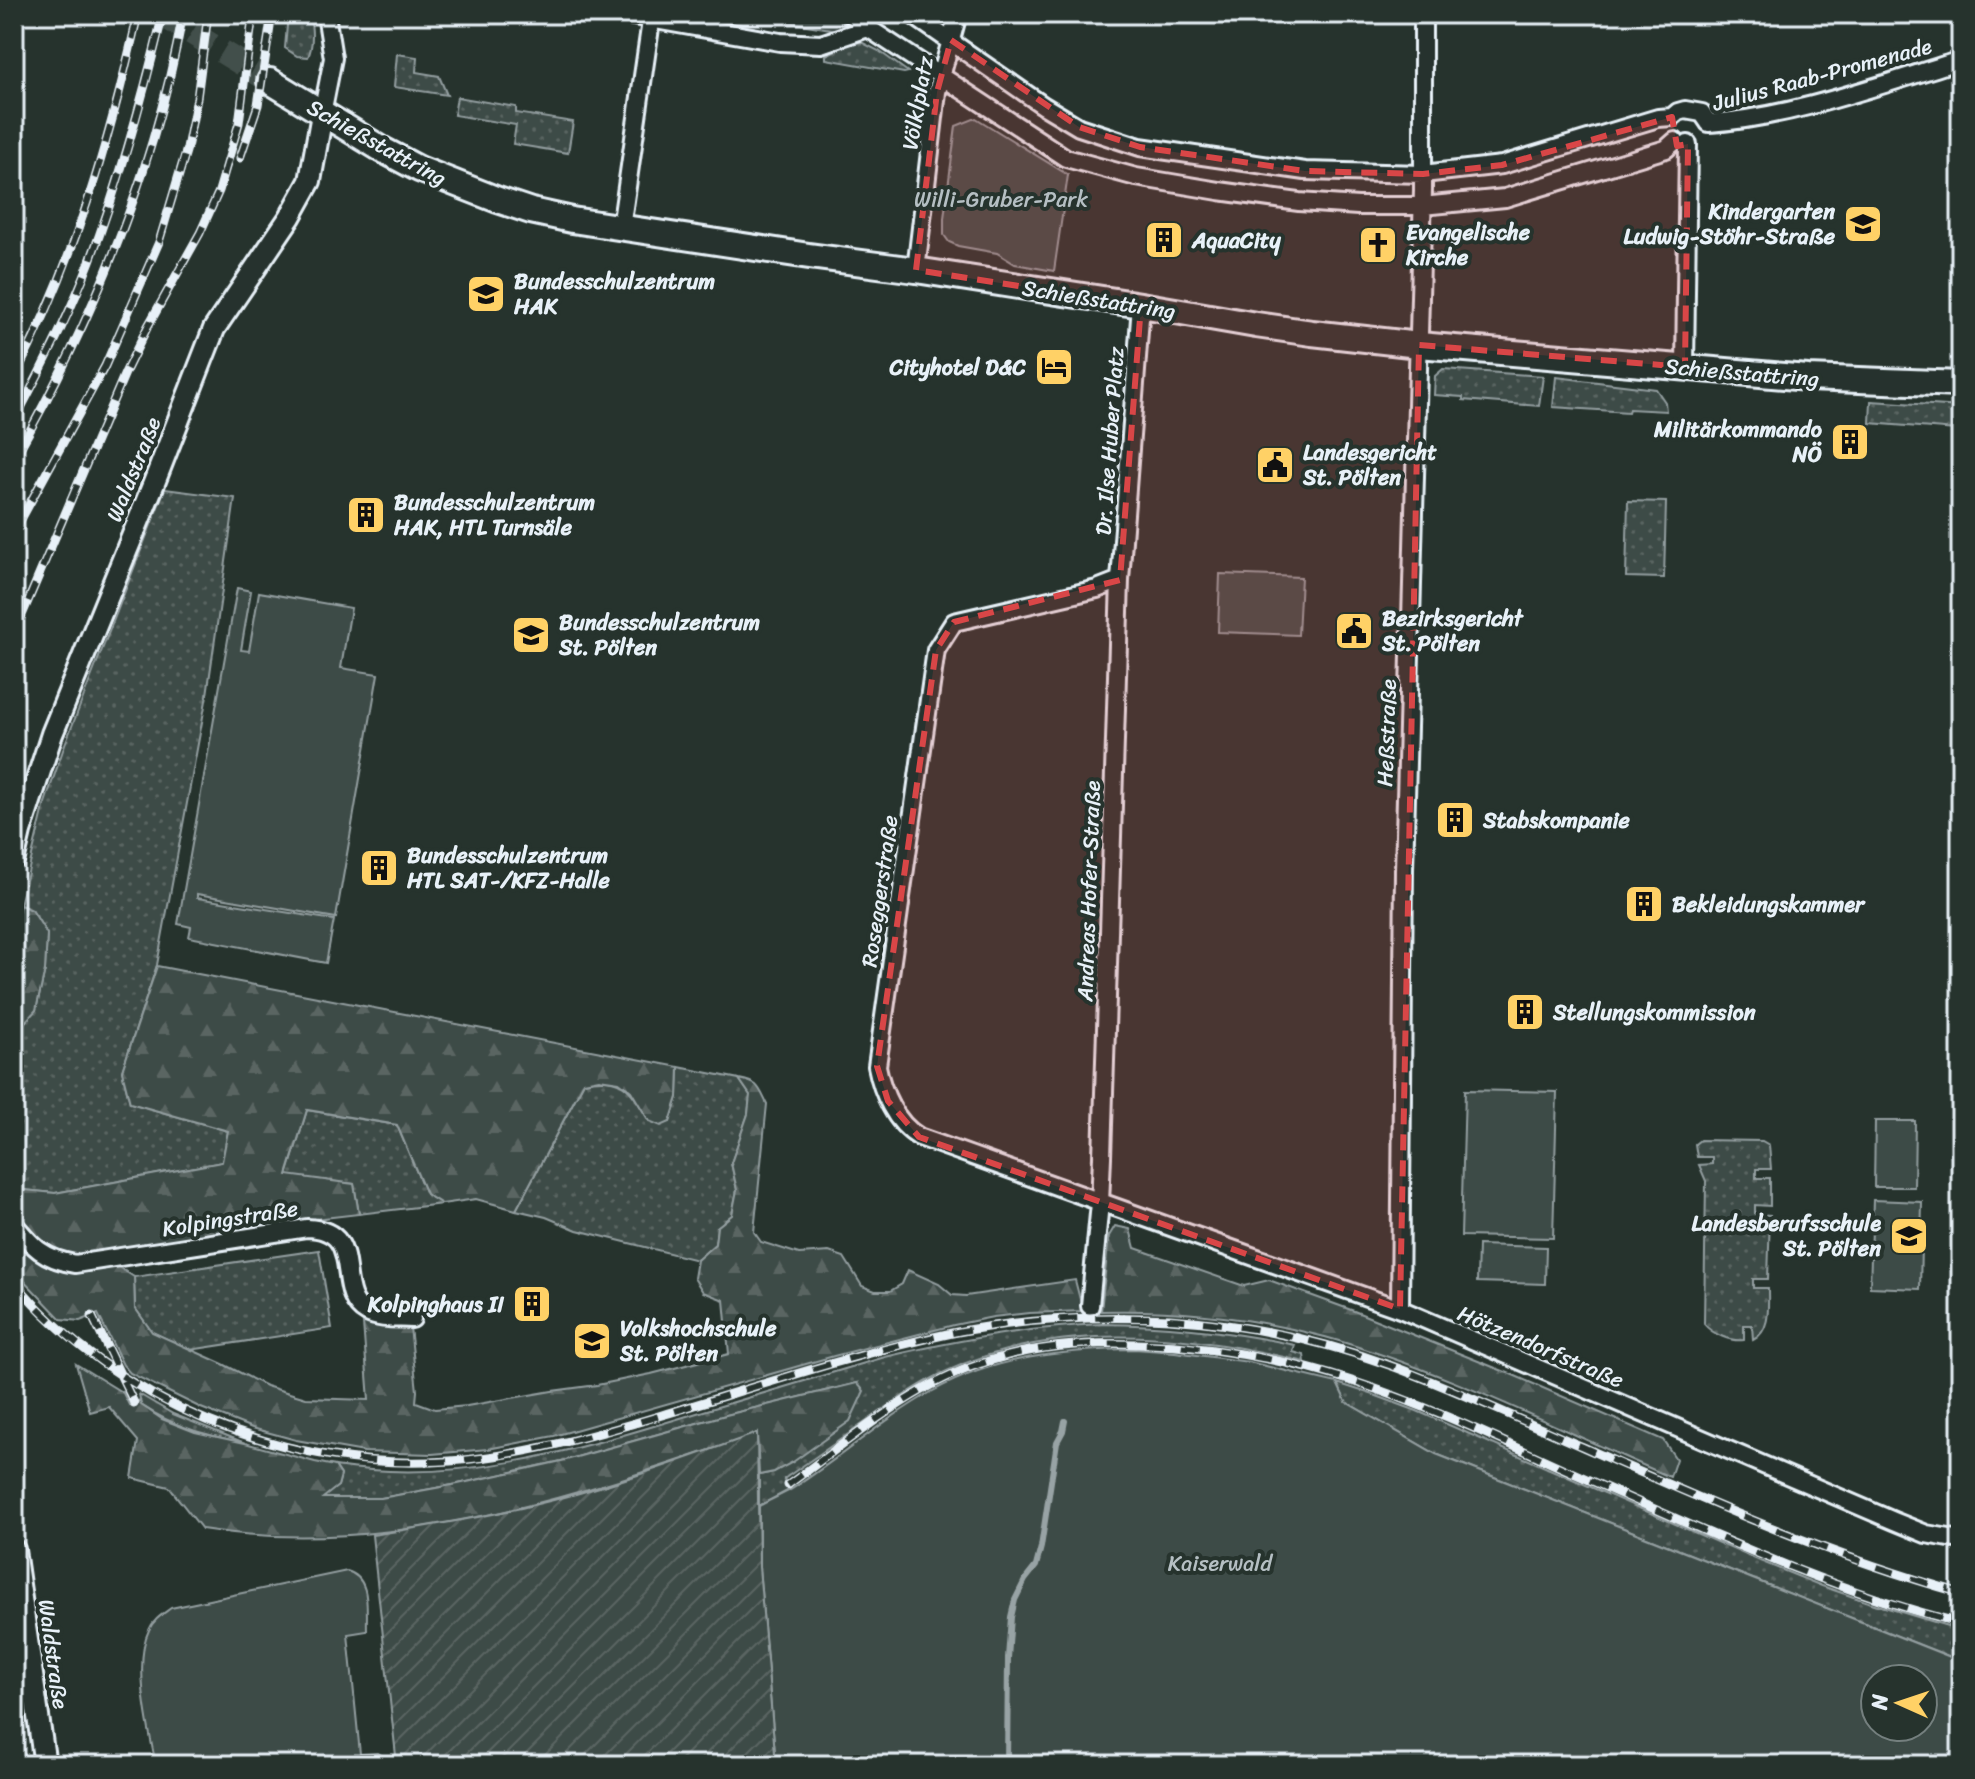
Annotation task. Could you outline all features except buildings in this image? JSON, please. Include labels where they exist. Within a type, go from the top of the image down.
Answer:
[{"type":"main road","name":"Schießstattring","points":[[270,81],[407,163],[459,186],[531,211],[572,220],[916,270],[1256,325],[1419,345],[1808,378],[1961,384]]},
{"type":"street","points":[[322,114],[333,58],[326,14]]},
{"type":"street","points":[[622,14],[651,16],[780,42],[821,44],[868,28]]},
{"type":"street","name":"Julius Raab-Promenade","points":[[851,14],[1066,158],[1136,177],[1313,203],[1422,206],[1505,198],[1681,142],[1703,138],[1709,123],[1702,113],[1692,110],[1678,112],[1672,117],[1658,118],[1502,165],[1423,174],[1305,171],[1140,147],[1079,127],[911,14]]},
{"type":"street","name":"Völklplatz","points":[[916,270],[940,76],[958,14]]},
{"type":"street","name":"Heßstraße","points":[[1400,1309],[1404,870],[1423,174],[1423,14]]},
{"type":"street","points":[[621,228],[651,16]]},
{"type":"street","name":"Julius Raab-Promenade","points":[[1709,123],[1732,122],[1811,105],[1961,60]]},
{"type":"street","name":"Waldstraße","points":[[14,858],[52,734],[214,329],[290,217],[310,181],[322,114]]},
{"type":"street","points":[[1672,117],[1670,130],[1681,142],[1685,367]]},
{"type":"street","name":"Dr. Ilse Huber Platz","points":[[1120,580],[1141,305]]},
{"type":"street","name":"Roseggerstraße","points":[[1100,1203],[912,1133],[899,1118],[882,1088],[877,1057],[936,650],[954,622],[1097,589],[1120,580]]},
{"type":"street","name":"Andreas Hofer-Straße","points":[[1090,1306],[1100,1203],[1120,580]]},
{"type":"street","name":"Hötzendorfstraße","points":[[1100,1203],[1400,1309],[1894,1521],[1926,1534],[1961,1540]]},
{"type":"street","name":"Kolpingstraße","points":[[14,1224],[34,1248],[62,1262],[75,1264],[307,1228],[326,1230],[341,1243],[355,1301],[366,1312],[382,1317],[412,1319]]},
{"type":"street","name":"Waldstraße","points":[[14,1550],[45,1765]]},
{"type":"highlighted area","points":[[951,40],[1079,127],[1140,147],[1305,171],[1423,174],[1502,165],[1672,117],[1677,146],[1688,144],[1685,367],[1419,345],[1400,1309],[919,1137],[888,1101],[877,1066],[936,650],[954,622],[1120,580],[1141,305],[916,270],[937,92]]},
{"type":"green space","points":[[288,14],[310,14],[312,41],[308,57],[297,56],[285,48]]},
{"type":"green space","points":[[739,14],[833,14],[846,25],[837,30]]},
{"type":"green space","points":[[861,42],[908,72],[826,59],[826,55],[846,45]]},
{"type":"green space","points":[[397,54],[417,57],[416,72],[439,76],[447,95],[394,87]]},
{"type":"green space","points":[[457,97],[516,107],[516,113],[573,122],[568,153],[513,144],[516,125],[454,115]]},
{"type":"green space","name":"Willi-Gruber-Park","points":[[976,118],[1068,175],[1054,271],[1015,264],[997,253],[958,246],[949,242],[944,235],[956,126]]},
{"type":"green space","points":[[1443,369],[1543,376],[1539,406],[1434,395],[1435,376]]},
{"type":"green space","points":[[1556,377],[1656,389],[1665,402],[1666,411],[1553,407]]},
{"type":"green space","points":[[1871,401],[1961,407],[1961,428],[1870,423]]},
{"type":"green space","points":[[165,489],[235,498],[207,695],[157,965],[122,1071],[130,1103],[228,1131],[222,1162],[55,1193],[14,1189],[14,1034],[36,1010],[45,970],[47,934],[32,910],[20,905],[45,803],[65,744]]},
{"type":"green space","points":[[1628,501],[1666,502],[1664,578],[1626,577]]},
{"type":"green space","points":[[1220,574],[1301,577],[1298,635],[1218,632]]},
{"type":"green space","points":[[237,588],[251,591],[241,650],[249,651],[259,592],[351,608],[341,668],[378,674],[336,918],[197,894],[197,898],[334,920],[326,963],[189,937],[191,927],[178,924]]},
{"type":"green space","points":[[20,905],[32,910],[47,934],[45,970],[36,1010],[14,1034],[14,928]]},
{"type":"green space","points":[[157,966],[679,1067],[678,1097],[670,1122],[661,1126],[649,1121],[631,1091],[619,1082],[599,1079],[584,1082],[516,1210],[476,1199],[442,1204],[426,1194],[397,1125],[307,1110],[287,1175],[354,1184],[359,1214],[97,1255],[65,1256],[39,1244],[14,1212],[14,1189],[55,1193],[222,1162],[228,1131],[130,1103],[122,1071]]},
{"type":"green space","points":[[679,1067],[739,1079],[750,1095],[748,1114],[731,1163],[737,1190],[732,1215],[717,1227],[715,1244],[697,1260],[577,1230],[546,1217],[516,1210],[584,1082],[608,1080],[617,1083],[631,1093],[649,1121],[670,1122],[678,1097]]},
{"type":"green space","points":[[739,1079],[757,1086],[767,1104],[754,1232],[761,1242],[799,1254],[829,1252],[844,1257],[862,1286],[875,1291],[890,1291],[902,1284],[908,1270],[939,1284],[952,1295],[966,1296],[1075,1280],[1083,1311],[1029,1313],[954,1325],[554,1436],[488,1449],[432,1454],[364,1452],[296,1440],[252,1428],[201,1408],[130,1373],[98,1314],[80,1321],[61,1319],[14,1270],[14,1235],[30,1250],[112,1263],[134,1277],[135,1308],[152,1332],[266,1386],[306,1398],[369,1400],[363,1323],[410,1327],[416,1402],[435,1409],[597,1385],[729,1354],[724,1300],[703,1292],[694,1278],[697,1260],[715,1244],[717,1227],[732,1215],[737,1190],[731,1163],[748,1114],[750,1095]]},
{"type":"green space","points":[[1465,1090],[1557,1092],[1553,1238],[1461,1236]]},
{"type":"green space","points":[[307,1110],[397,1125],[426,1194],[442,1204],[359,1214],[354,1184],[287,1176]]},
{"type":"green space","points":[[1875,1121],[1915,1121],[1914,1187],[1874,1187]]},
{"type":"green space","points":[[1700,1140],[1762,1141],[1769,1145],[1771,1169],[1756,1169],[1756,1178],[1770,1178],[1770,1206],[1755,1205],[1755,1214],[1770,1215],[1768,1279],[1753,1279],[1753,1288],[1768,1288],[1768,1310],[1763,1331],[1753,1340],[1752,1325],[1744,1325],[1744,1340],[1733,1340],[1704,1324],[1706,1181],[1699,1165],[1712,1164],[1712,1157],[1697,1157],[1695,1144]]},
{"type":"green space","points":[[1873,1200],[1922,1202],[1920,1289],[1870,1287]]},
{"type":"green space","points":[[1115,1226],[1130,1229],[1135,1248],[1244,1286],[1269,1280],[1513,1375],[1663,1440],[1676,1459],[1670,1477],[1456,1383],[1325,1337],[1214,1316],[1158,1311],[1101,1311],[1109,1236]]},
{"type":"green space","points":[[1478,1245],[1546,1247],[1545,1284],[1477,1282]]},
{"type":"green space","points":[[319,1250],[332,1328],[190,1350],[152,1332],[135,1308],[134,1277]]},
{"type":"green space","points":[[1102,1324],[1199,1330],[1271,1340],[1295,1345],[1293,1352],[1304,1355],[1305,1362],[1216,1344],[1124,1336],[1034,1344],[990,1355],[947,1371],[900,1398],[784,1479],[791,1489],[759,1506],[759,1475],[774,1472],[857,1383],[722,1416],[566,1460],[458,1484],[381,1498],[321,1498],[338,1486],[341,1475],[335,1466],[381,1471],[426,1471],[513,1462],[600,1442],[885,1357],[993,1335]]},
{"type":"green space","name":"Kaiserwald","points":[[1135,1349],[1175,1352],[1249,1362],[1337,1383],[1346,1402],[1436,1454],[1950,1657],[1961,1652],[1961,1765],[776,1765],[759,1567],[759,1506],[792,1489],[933,1391],[981,1370],[1056,1354]]},
{"type":"green space","points":[[76,1364],[123,1393],[129,1405],[140,1400],[141,1405],[162,1419],[195,1432],[335,1466],[341,1475],[338,1486],[323,1498],[381,1498],[458,1484],[566,1460],[722,1416],[857,1383],[864,1391],[850,1421],[774,1472],[759,1475],[757,1434],[622,1479],[484,1516],[415,1528],[344,1535],[273,1536],[202,1529],[169,1487],[132,1478],[138,1441],[109,1407],[90,1412]]},
{"type":"green space","points":[[1337,1383],[1417,1411],[1822,1586],[1961,1630],[1961,1652],[1951,1657],[1436,1454],[1346,1402]]},
{"type":"green space","points":[[139,1394],[173,1414],[245,1443],[178,1425],[141,1405]]},
{"type":"green space","points":[[757,1433],[759,1567],[776,1765],[397,1765],[372,1535],[490,1515],[558,1499]]},
{"type":"green space","points":[[347,1571],[361,1580],[367,1604],[367,1631],[348,1634],[360,1754],[378,1753],[397,1765],[156,1765],[146,1716],[142,1660],[144,1644],[156,1620],[171,1608]]},
{"type":"waterway","points":[[1007,1765],[1011,1617],[1015,1600],[1036,1566],[1057,1442],[1065,1421]]},
{"type":"tunnel","points":[[161,14],[270,81]]},
{"type":"railway","points":[[14,378],[55,291],[88,200],[138,14]]},
{"type":"railway","points":[[14,421],[55,342],[90,261],[130,139],[163,14]]},
{"type":"railway","points":[[14,459],[70,353],[117,244],[155,130],[183,14]]},
{"type":"railway","points":[[14,532],[105,366],[159,242],[187,148],[208,14]]},
{"type":"railway","points":[[14,634],[125,373],[219,191],[239,123],[253,14]]},
{"type":"railway","points":[[240,158],[258,105],[272,14]]},
{"type":"railway","points":[[14,1281],[78,1344],[127,1379],[179,1408],[235,1431],[295,1449],[387,1462],[450,1461],[504,1455],[557,1444],[842,1361],[979,1328],[1060,1319],[1115,1318],[1197,1321],[1254,1329],[1337,1348],[1392,1366],[1769,1527],[1961,1593]]},
{"type":"railway","points":[[92,1316],[134,1403]]},
{"type":"railway","points":[[788,1485],[904,1401],[980,1364],[1038,1349],[1077,1345],[1137,1344],[1192,1348],[1247,1355],[1302,1367],[1383,1391],[1763,1556],[1861,1593],[1961,1623]]},
{"type":"place","name":"Kindergarten Ludwig-Stöhr-Straße","points":[[1863,224]]},
{"type":"place","name":"AquaCity","points":[[1164,240]]},
{"type":"place","name":"Evangelische Kirche","points":[[1378,245]]},
{"type":"place","name":"Bundesschulzentrum HAK","points":[[486,294]]},
{"type":"place","name":"Cityhotel D&C","points":[[1054,367]]},
{"type":"place","name":"Militärkommando NÖ","points":[[1850,442]]},
{"type":"place","name":"Landesgericht St. Pölten","points":[[1275,465]]},
{"type":"place","name":"Bundesschulzentrum HAK, HTL Turnsäle","points":[[366,515]]},
{"type":"place","name":"Bezirksgericht St. Pölten","points":[[1354,631]]},
{"type":"place","name":"Bundesschulzentrum St. Pölten","points":[[531,635]]},
{"type":"place","name":"Stabskompanie","points":[[1455,820]]},
{"type":"place","name":"Bundesschulzentrum HTL SAT-/KFZ-Halle","points":[[379,868]]},
{"type":"place","name":"Bekleidungskammer","points":[[1644,904]]},
{"type":"place","name":"Stellungskommission","points":[[1525,1012]]},
{"type":"place","name":"Landesberufsschule St. Pölten","points":[[1909,1236]]},
{"type":"place","name":"Kolpinghaus II","points":[[532,1304]]},
{"type":"place","name":"Volkshochschule St. Pölten","points":[[592,1341]]}]
